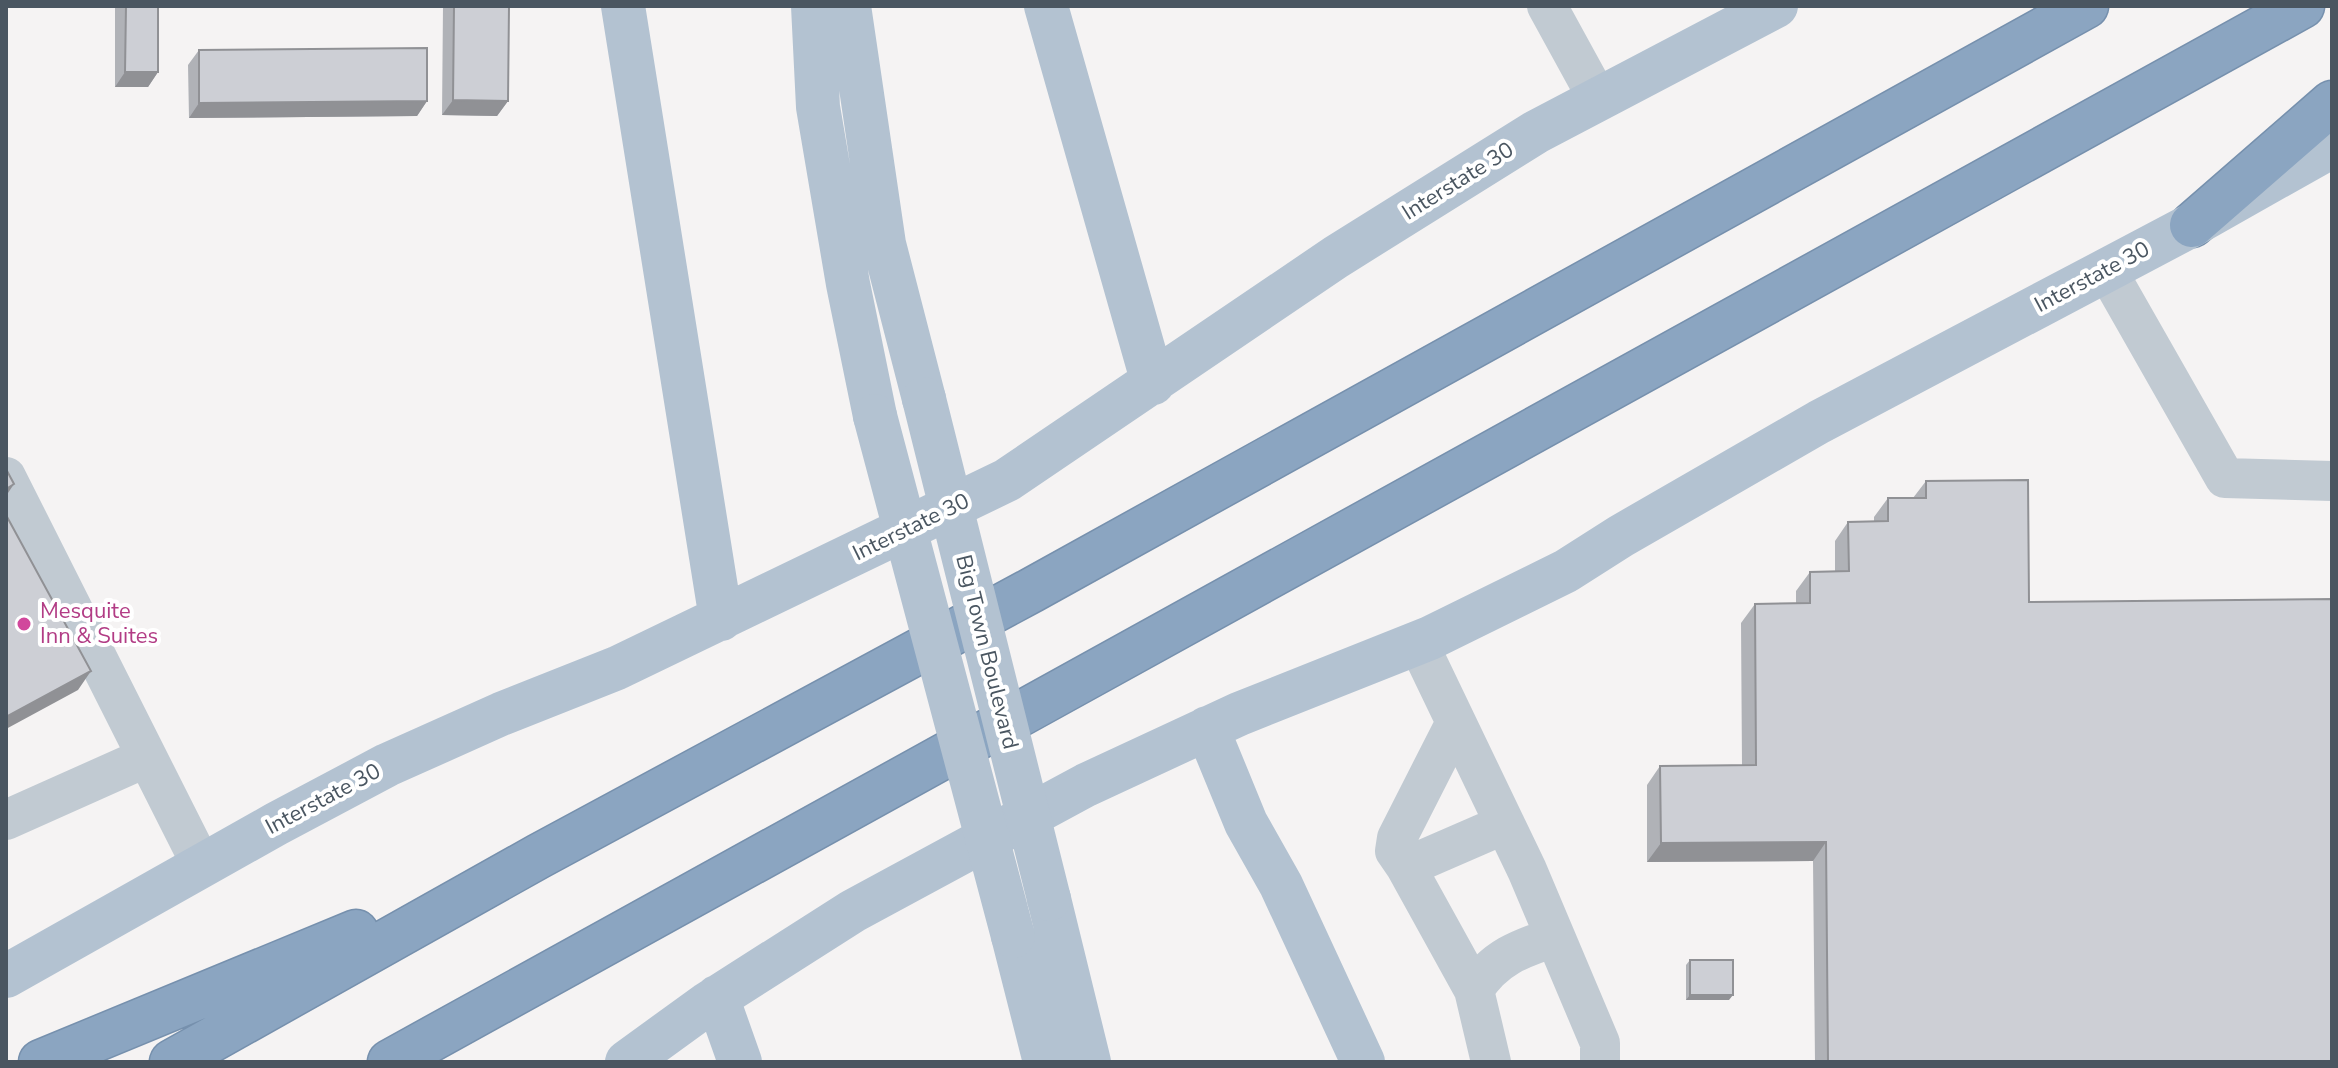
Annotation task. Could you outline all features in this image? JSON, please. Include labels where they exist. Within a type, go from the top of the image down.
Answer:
[{"type":"highway","points":[[172,1062],[539,856],[1032,590],[2086,6]]},
{"type":"highway","points":[[390,1062],[2302,6]]},
{"type":"highway","points":[[2192,225],[2332,103]]},
{"type":"highway","points":[[41,1062],[539,856]]},
{"type":"main road","points":[[623,6],[721,619]]},
{"type":"main road","name":"Big Town Boulevard","points":[[813,6],[818,107],[848,284],[875,416],[1045,1062]]},
{"type":"main road","name":"Big Town Boulevard","points":[[849,6],[884,244],[1089,1062]]},
{"type":"main road","points":[[1046,6],[1153,383]]},
{"type":"main road","name":"Interstate 30","points":[[6,976],[387,765],[501,714],[617,668],[1007,480],[1336,257],[1536,132],[1776,6]]},
{"type":"main road","name":"Interstate 30","points":[[627,1062],[717,997],[853,911],[1086,785],[1207,728],[1418,643],[1566,571],[1819,422],[2192,225],[2332,146]]},
{"type":"main road","points":[[1207,728],[1246,823],[1281,885],[1363,1062]]},
{"type":"main road","points":[[717,997],[740,1062]]},
{"type":"lane","points":[[1547,6],[1598,99]]},
{"type":"lane","points":[[2106,269],[2225,478],[2332,481]]},
{"type":"lane","points":[[6,477],[202,866]]},
{"type":"lane","points":[[1418,643],[1527,870],[1600,1043],[1600,1062]]},
{"type":"lane","points":[[1456,722],[1397,838],[1395,851],[1474,990],[1491,1062]]},
{"type":"lane","points":[[6,820],[147,757]]},
{"type":"lane","points":[[1406,867],[1505,824]]},
{"type":"lane","points":[[1474,990],[1484,973],[1505,958],[1527,946],[1555,937]]},
{"type":"building","points":[[126,6],[158,6],[158,72],[125,72]]},
{"type":"building","points":[[454,6],[509,6],[508,101],[453,100]]},
{"type":"building","points":[[427,48],[427,101],[199,103],[199,50]]},
{"type":"building","points":[[6,469],[14,484],[6,489]]},
{"type":"building","points":[[2028,480],[2029,602],[2332,599],[2332,1062],[1828,1062],[1826,842],[1661,843],[1660,766],[1756,765],[1755,604],[1810,603],[1810,572],[1849,571],[1848,522],[1888,521],[1888,498],[1926,498],[1926,481]]},
{"type":"building","name":"Mesquite Inn & Suites","points":[[6,515],[91,671],[6,717]]},
{"type":"building","points":[[1690,960],[1733,960],[1733,995],[1690,995]]},
{"type":"place","name":"Mesquite Inn & Suites","points":[[24,624]]}]
